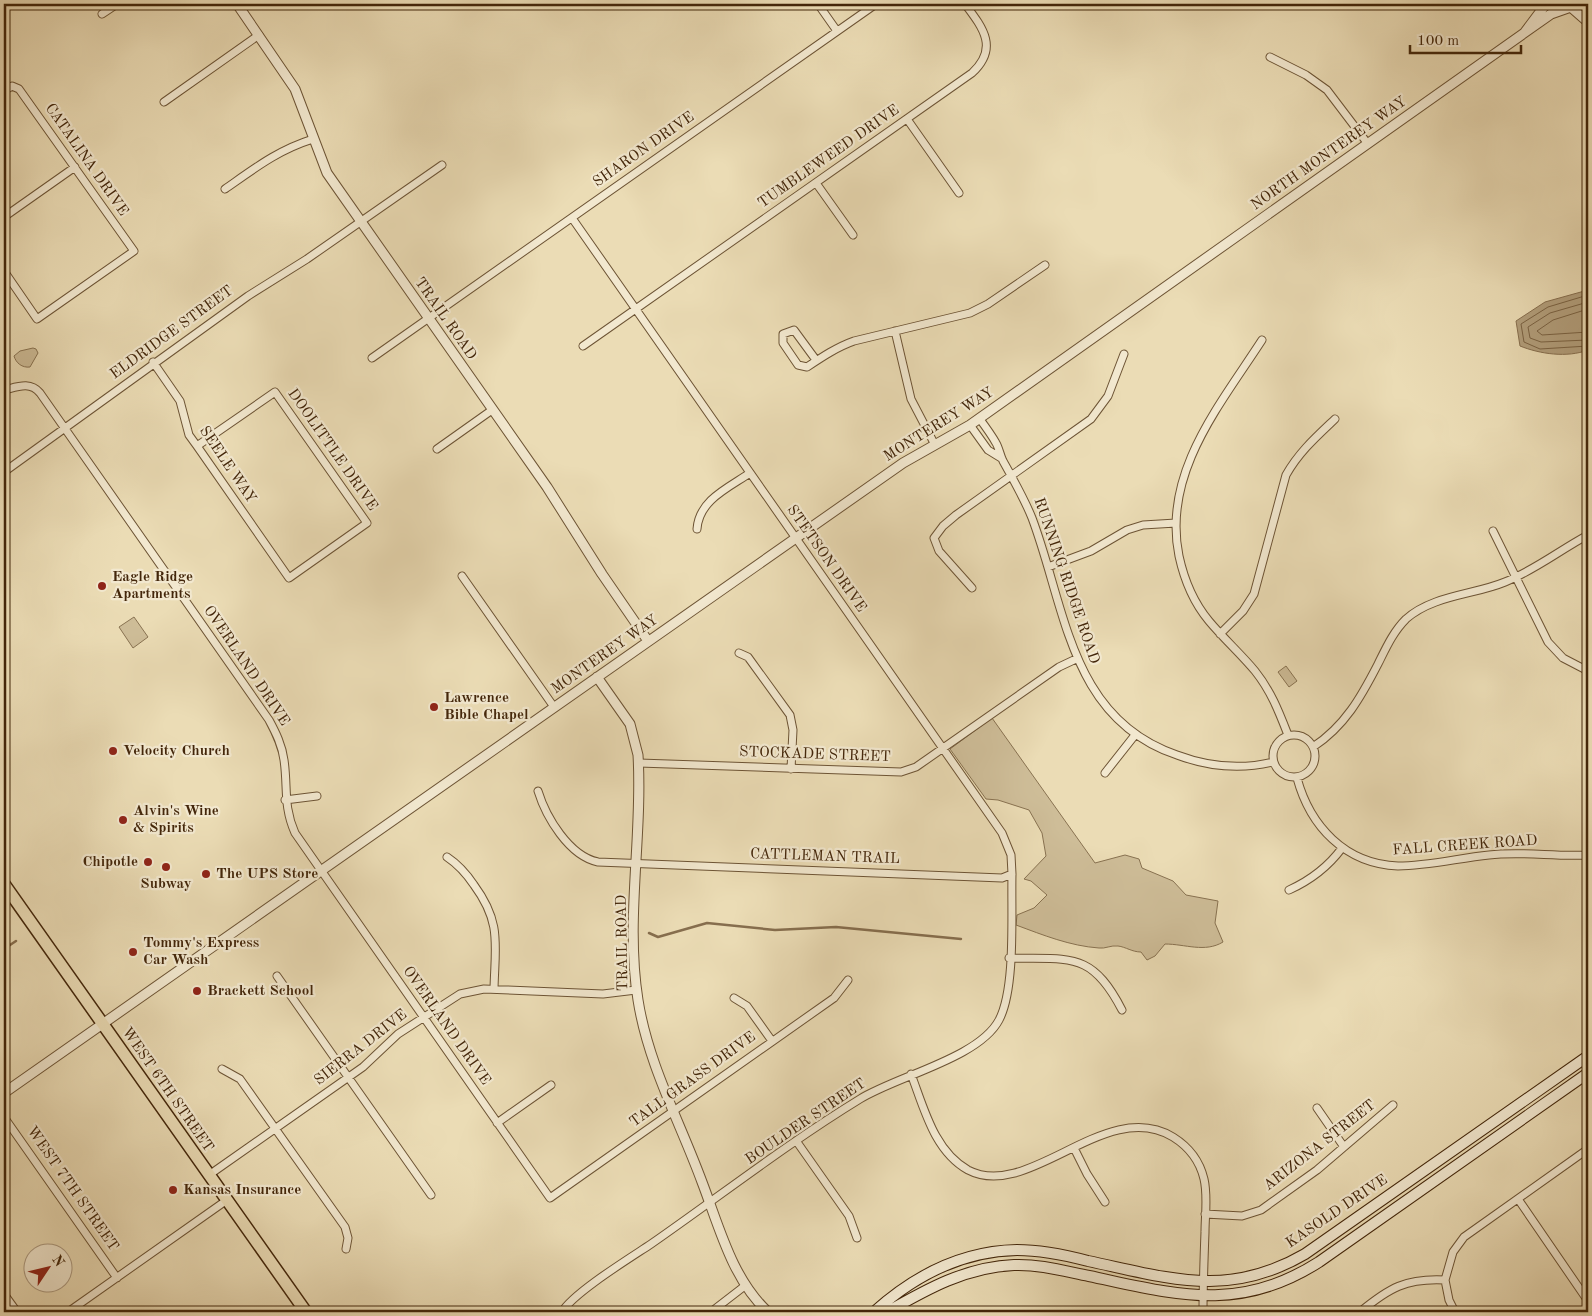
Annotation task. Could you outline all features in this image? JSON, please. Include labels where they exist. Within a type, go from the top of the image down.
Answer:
[{"type":"main road","name":"WEST 6TH STREET","points":[[4,884],[306,1312]]},
{"type":"main road","name":"KASOLD DRIVE","points":[[874,1312],[902,1289],[937,1268],[970,1256],[1002,1251],[1033,1251],[1059,1254],[1185,1281],[1231,1281],[1256,1276],[1281,1267],[1305,1254],[1588,1056]]},
{"type":"main road","name":"KASOLD DRIVE","points":[[887,1312],[952,1277],[983,1269],[1014,1265],[1046,1267],[1167,1293],[1203,1297],[1231,1295],[1272,1286],[1305,1271],[1588,1072]]},
{"type":"street","points":[[102,14],[117,4]]},
{"type":"street","name":"TRAIL ROAD","points":[[237,4],[295,89],[327,173],[360,223],[547,487],[602,574],[648,641]]},
{"type":"street","points":[[818,4],[837,31]]},
{"type":"street","name":"SHARON DRIVE","points":[[372,358],[876,4]]},
{"type":"street","name":"TUMBLEWEED DRIVE","points":[[583,346],[972,73],[982,62],[987,47],[985,36],[965,4]]},
{"type":"street","name":"NORTH MONTEREY WAY","points":[[1524,34],[1546,4]]},
{"type":"street","name":"NORTH MONTEREY WAY","points":[[1151,296],[1555,11],[1567,6],[1582,4]]},
{"type":"street","points":[[1567,6],[1588,22]]},
{"type":"street","points":[[164,102],[259,35]]},
{"type":"street","points":[[1270,57],[1306,75],[1327,90],[1368,144]]},
{"type":"street","name":"CATALINA DRIVE","points":[[4,91],[14,86],[19,89],[134,251],[37,319],[4,271]]},
{"type":"street","points":[[907,119],[959,193]]},
{"type":"street","points":[[225,189],[279,152],[313,140]]},
{"type":"street","name":"ELDRIDGE STREET","points":[[4,472],[65,429],[153,362],[254,291],[301,263],[442,165]]},
{"type":"street","points":[[4,217],[75,167]]},
{"type":"street","points":[[816,182],[853,236]]},
{"type":"street","name":"STETSON DRIVE","points":[[572,218],[1002,833],[1011,855],[1010,931]]},
{"type":"street","points":[[816,360],[794,330],[783,334],[783,342],[798,365],[807,367],[846,344],[970,313],[988,304],[1046,265]]},
{"type":"street","name":"MONTEREY WAY","points":[[4,1094],[903,463],[970,425],[1151,296]]},
{"type":"street","points":[[895,331],[911,399],[935,445]]},
{"type":"street","points":[[1262,340],[1189,458],[1179,489],[1176,523],[1179,557],[1189,587],[1199,606],[1220,634],[1266,686],[1276,704],[1288,735]]},
{"type":"street","points":[[972,588],[939,551],[934,538],[942,526],[956,515],[1092,419],[1108,396],[1124,354]]},
{"type":"street","name":"SEELE WAY","points":[[153,362],[180,401],[189,435],[289,578]]},
{"type":"street","name":"OVERLAND DRIVE","points":[[4,390],[26,385],[36,388],[268,720],[280,741],[284,758],[285,800],[295,833],[550,1198]]},
{"type":"street","name":"DOOLITTLE DRIVE","points":[[197,446],[275,392],[367,523],[289,578]]},
{"type":"street","points":[[437,449],[492,410]]},
{"type":"street","name":"RUNNING RIDGE ROAD","points":[[979,418],[997,444],[1001,458],[1032,517],[1076,659],[1105,706],[1135,735],[1160,750],[1199,763],[1234,767],[1252,767],[1273,762]]},
{"type":"street","points":[[1220,634],[1243,611],[1254,594],[1286,475],[1307,446],[1334,420]]},
{"type":"street","name":"RUNNING RIDGE ROAD","points":[[970,425],[988,450],[1001,458]]},
{"type":"street","points":[[697,529],[697,522],[703,507],[750,473]]},
{"type":"street","points":[[1048,567],[1091,552],[1127,530],[1143,524],[1176,523]]},
{"type":"street","points":[[1493,531],[1548,642],[1563,658],[1588,671]]},
{"type":"street","points":[[1313,746],[1336,729],[1355,706],[1391,638],[1407,619],[1437,602],[1488,589],[1516,578],[1588,535]]},
{"type":"street","points":[[462,576],[554,707]]},
{"type":"street","points":[[739,653],[748,657],[790,715],[793,730],[791,768]]},
{"type":"street","name":"STOCKADE STREET","points":[[638,763],[901,772],[916,767],[1059,667],[1076,659]]},
{"type":"street","name":"TRAIL ROAD","points":[[598,677],[630,724],[636,743],[638,763],[634,963],[636,990],[651,1054],[735,1266],[746,1285],[768,1312]]},
{"type":"street","points":[[1105,773],[1135,735]]},
{"type":"street","points":[[1288,735],[1303,736],[1313,746],[1315,753],[1313,766],[1309,772],[1297,778],[1285,776],[1276,768],[1273,762],[1274,749],[1282,738],[1288,735]]},
{"type":"street","name":"FALL CREEK ROAD","points":[[1297,778],[1311,815],[1326,835],[1342,848],[1366,860],[1397,866],[1509,853],[1588,855]]},
{"type":"street","name":"CATTLEMAN TRAIL","points":[[538,790],[543,808],[576,853],[598,862],[1002,878],[1012,874]]},
{"type":"street","points":[[285,800],[317,796]]},
{"type":"street","points":[[1289,890],[1314,877],[1326,867],[1342,848]]},
{"type":"street","points":[[447,857],[460,866],[485,900],[493,918],[496,930],[494,989]]},
{"type":"street","name":"BOULDER STREET","points":[[562,1312],[570,1301],[860,1099],[966,1050],[994,1029],[1004,1008],[1010,931]]},
{"type":"street","points":[[1009,958],[1084,963],[1103,978],[1122,1010]]},
{"type":"street","points":[[277,976],[431,1195]]},
{"type":"street","name":"TALL GRASS DRIVE","points":[[550,1198],[834,998],[848,980]]},
{"type":"street","name":"SIERRA DRIVE","points":[[209,1175],[348,1077],[398,1034],[460,994],[494,989],[603,994],[636,990]]},
{"type":"street","points":[[734,998],[747,1006],[772,1041]]},
{"type":"street","points":[[222,1069],[240,1079],[345,1227],[348,1238],[346,1249]]},
{"type":"street","points":[[911,1074],[940,1144],[958,1163],[972,1171],[991,1174],[1015,1173],[1113,1131],[1131,1127],[1149,1128],[1168,1134],[1189,1150],[1200,1168],[1205,1191],[1203,1312]]},
{"type":"street","points":[[497,1123],[551,1085]]},
{"type":"street","name":"ARIZONA STREET","points":[[1205,1214],[1242,1216],[1261,1210],[1317,1170],[1393,1106]]},
{"type":"street","points":[[1317,1108],[1344,1147]]},
{"type":"street","name":"WEST 7TH STREET","points":[[4,1117],[117,1278]]},
{"type":"street","points":[[797,1142],[849,1216],[858,1238]]},
{"type":"street","points":[[1074,1148],[1086,1174],[1105,1202]]},
{"type":"street","points":[[1455,1312],[1449,1300],[1445,1280],[1449,1260],[1458,1244],[1471,1232],[1588,1149]]},
{"type":"street","points":[[1518,1199],[1588,1300]]},
{"type":"street","points":[[68,1312],[228,1200]]},
{"type":"street","points":[[1360,1312],[1399,1285],[1421,1279],[1445,1280]]},
{"type":"street","points":[[711,1312],[746,1285]]},
{"type":"street","points":[[4,1294],[17,1312]]},
{"type":"shaded area","points":[[33,348],[38,353],[30,367],[24,367],[16,361],[14,356],[20,351]]},
{"type":"shaded area","points":[[134,617],[148,637],[133,648],[119,627]]},
{"type":"shaded area","points":[[1286,666],[1297,681],[1289,687],[1278,672]]},
{"type":"shaded area","points":[[992,718],[1095,863],[1125,855],[1139,859],[1142,868],[1173,881],[1186,895],[1218,901],[1215,923],[1223,942],[1209,947],[1165,944],[1155,956],[1147,960],[1141,952],[1113,946],[1101,948],[1078,945],[1016,925],[1017,915],[1034,908],[1047,895],[1031,881],[1024,879],[1046,856],[1042,833],[1029,810],[998,800],[986,799],[950,749]]},
{"type":"water","points":[[1588,290],[1588,350],[1571,354],[1554,354],[1520,346],[1516,321],[1545,302]]},
{"type":"waterway","points":[[649,933],[658,937],[707,923],[775,930],[836,927],[961,939]]},
{"type":"waterway","points":[[4,949],[16,941]]},
{"type":"place","name":"Eagle Ridge Apartments","points":[[102,586]]},
{"type":"place","name":"Lawrence Bible Chapel","points":[[434,707]]},
{"type":"place","name":"Velocity Church","points":[[113,751]]},
{"type":"place","name":"Alvin's Wine & Spirits","points":[[123,820]]},
{"type":"place","name":"Chipotle","points":[[148,862]]},
{"type":"place","name":"Subway","points":[[166,867]]},
{"type":"place","name":"The UPS Store","points":[[206,874]]},
{"type":"place","name":"Tommy's Express Car Wash","points":[[133,952]]},
{"type":"place","name":"Brackett School","points":[[197,991]]},
{"type":"place","name":"Kansas Insurance","points":[[173,1190]]}]
